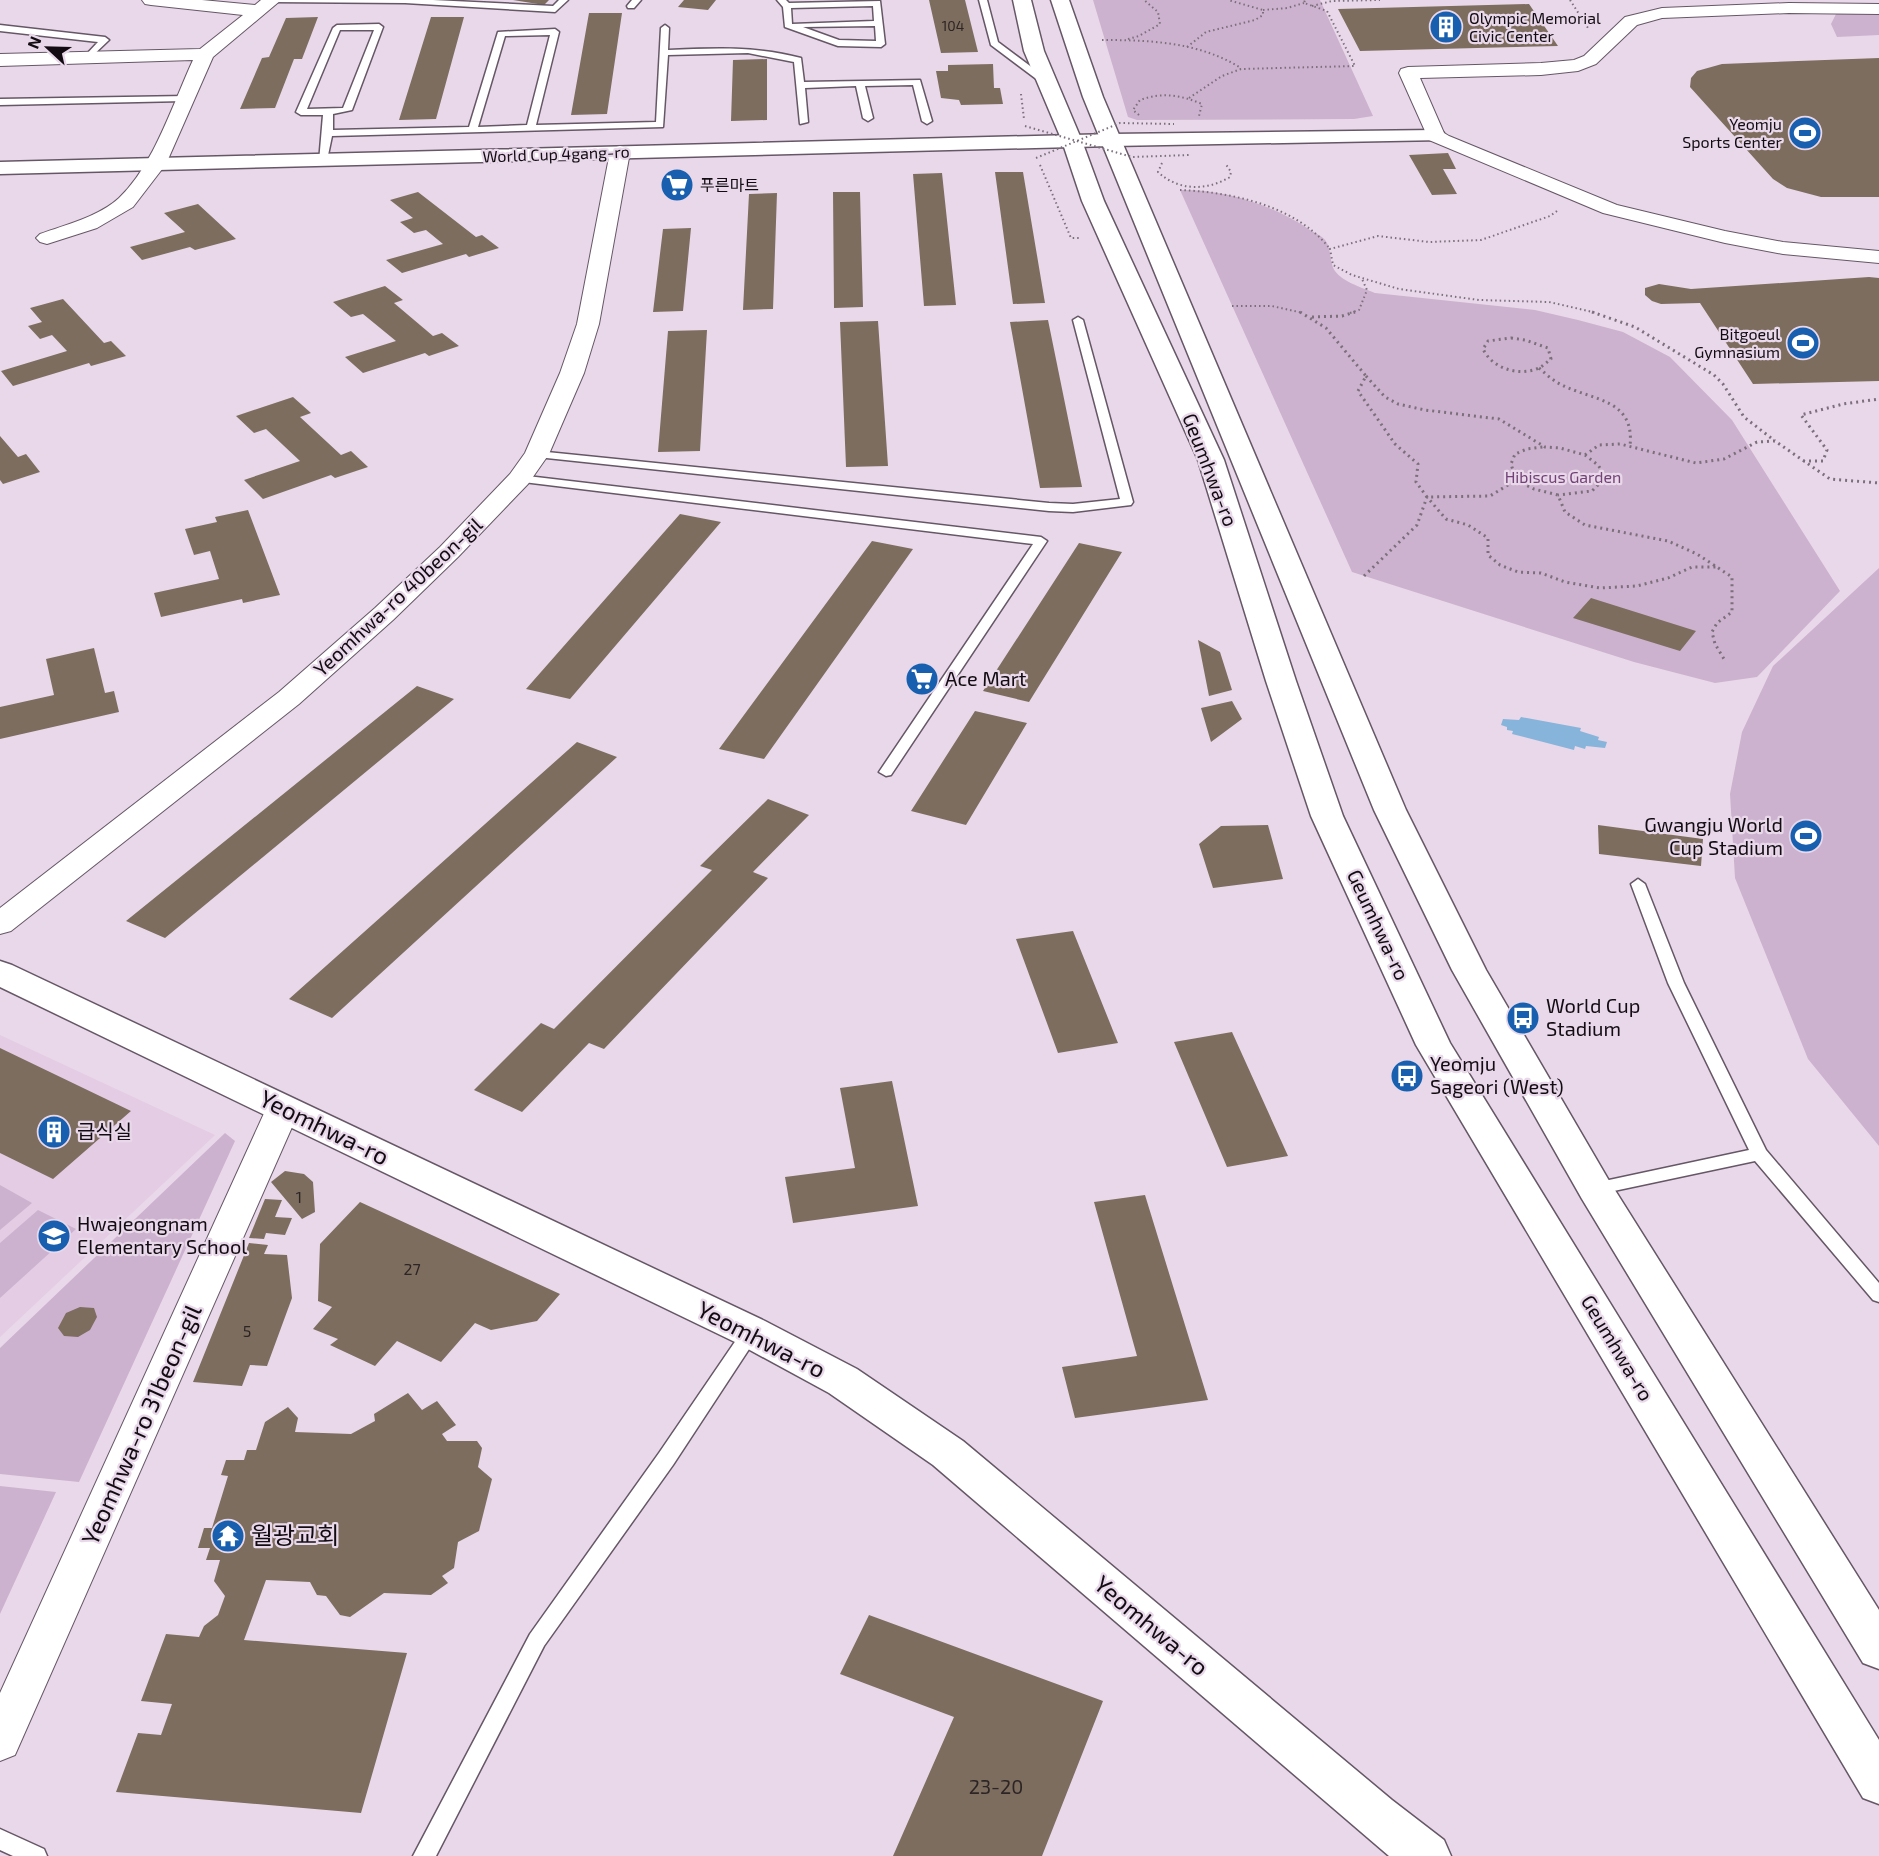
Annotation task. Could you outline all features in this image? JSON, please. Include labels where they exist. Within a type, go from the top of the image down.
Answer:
[{"type":"main road","name":"Geumhwa-ro","points":[[1022,0],[1034,51],[1074,141],[1093,201],[1211,460],[1281,681],[1328,816],[1433,1045],[1879,1782]]},
{"type":"main road","name":"Geumhwa-ro","points":[[1060,0],[1093,97],[1390,810],[1469,970],[1595,1189],[1879,1649]]},
{"type":"main road","name":"World Cup 4gang-ro","points":[[0,168],[1112,140],[1167,131],[1436,136]]},
{"type":"main road","name":"Yeomhwa-ro","points":[[0,973],[751,1332],[843,1381],[948,1453],[1375,1816],[1427,1856]]},
{"type":"street","points":[[151,0],[267,4]]},
{"type":"street","points":[[47,238],[90,224],[116,209],[137,190],[156,164],[205,54],[267,4]]},
{"type":"street","points":[[1879,9],[1760,4],[1662,14],[1636,19],[1590,60],[1578,65],[1541,69],[1408,73],[1436,136],[1610,209],[1725,237],[1783,248],[1879,257]]},
{"type":"street","points":[[0,60],[205,54]]},
{"type":"street","name":"Yeomhwa-ro 40beon-gil","points":[[0,924],[327,665],[449,552],[519,479],[537,454],[572,373],[588,324],[620,152]]},
{"type":"street","name":"Yeomhwa-ro 31beon-gil","points":[[0,1742],[283,1109]]},
{"type":"lane","points":[[267,4],[319,1],[406,1],[461,2],[555,9],[564,0]]},
{"type":"lane","points":[[983,0],[994,43],[1046,82]]},
{"type":"lane","points":[[784,3],[877,3],[881,44],[838,43],[788,25],[784,3]]},
{"type":"lane","points":[[788,25],[879,23]]},
{"type":"lane","points":[[379,27],[347,110],[328,112],[301,112],[337,28],[379,27]]},
{"type":"lane","points":[[0,28],[105,40],[87,58]]},
{"type":"lane","points":[[328,133],[660,125],[665,28]]},
{"type":"lane","points":[[472,129],[501,34],[555,32],[531,128]]},
{"type":"lane","points":[[664,53],[750,49],[773,52],[798,60],[803,122]]},
{"type":"lane","points":[[800,85],[917,82],[927,121]]},
{"type":"lane","points":[[860,83],[868,118]]},
{"type":"lane","points":[[0,102],[184,98]]},
{"type":"lane","points":[[322,160],[328,133],[328,112]]},
{"type":"lane","points":[[537,454],[1049,507],[1073,508],[1127,502],[1078,320]]},
{"type":"lane","points":[[519,479],[1041,540],[886,772]]},
{"type":"lane","points":[[1638,884],[1676,983],[1759,1154],[1879,1295]]},
{"type":"lane","points":[[1595,1189],[1759,1154]]},
{"type":"lane","points":[[424,1856],[537,1640],[666,1459],[751,1332]]},
{"type":"lane","points":[[0,1839],[36,1856]]},
{"type":"path","points":[[1102,40],[1139,36],[1160,24],[1160,15],[1144,0]]},
{"type":"path","points":[[1189,98],[1222,76],[1241,69],[1355,66],[1327,11],[1304,1],[1287,8],[1263,10],[1228,0]]},
{"type":"path","points":[[1311,6],[1332,1],[1380,0]]},
{"type":"path","points":[[1570,0],[1588,29]]},
{"type":"path","points":[[1186,47],[1206,33],[1255,20],[1263,15],[1263,10]]},
{"type":"path","points":[[1124,39],[1207,51],[1231,60],[1241,69]]},
{"type":"path","points":[[1196,118],[1202,114],[1202,104],[1172,94],[1159,94],[1140,100],[1134,107],[1137,114],[1167,131],[1174,157],[1161,164],[1158,172],[1170,182],[1199,187],[1224,183],[1230,177],[1231,172],[1228,165],[1221,161]]},
{"type":"path","points":[[1036,158],[1120,123],[1167,131],[1183,122]]},
{"type":"path","points":[[1025,126],[1132,157],[1200,156]]},
{"type":"path","points":[[1180,190],[1201,190],[1260,205],[1297,221],[1325,240],[1334,265],[1345,273],[1419,292],[1526,303],[1550,302],[1604,315],[1625,323],[1714,375],[1727,386],[1734,403],[1762,434],[1830,479],[1879,483]]},
{"type":"path","points":[[1330,249],[1378,236],[1429,242],[1481,240],[1550,216],[1559,208]]},
{"type":"path","points":[[1232,306],[1270,305],[1311,317],[1342,316],[1359,310],[1367,290],[1362,278]]},
{"type":"path","points":[[1311,317],[1323,327],[1385,397],[1398,404],[1425,410],[1499,418],[1545,447]]},
{"type":"path","points":[[1539,368],[1551,359],[1548,348],[1527,339],[1505,337],[1488,341],[1483,349],[1486,358],[1495,366],[1509,370],[1539,368],[1558,383],[1614,405],[1629,420],[1633,435],[1630,446]]},
{"type":"path","points":[[1366,376],[1358,391],[1395,444],[1414,458],[1418,464],[1414,474],[1416,484],[1446,519],[1468,525],[1488,538],[1488,555],[1500,566],[1518,573],[1541,573],[1565,582],[1600,588],[1647,583],[1668,578],[1692,567],[1719,567]]},
{"type":"path","points":[[1802,461],[1823,460],[1827,450],[1801,415],[1843,404],[1879,399]]},
{"type":"path","points":[[1585,455],[1599,445],[1620,444],[1696,463],[1724,459],[1757,442],[1775,441]]},
{"type":"path","points":[[1526,448],[1560,448],[1585,455],[1598,465],[1606,477],[1602,485],[1580,495],[1558,495],[1534,489],[1516,480],[1509,468],[1510,460],[1517,452],[1526,448]]},
{"type":"path","points":[[1427,497],[1490,496],[1516,480]]},
{"type":"path","points":[[1558,495],[1565,512],[1584,525],[1658,537],[1680,545],[1732,577],[1732,612],[1718,620],[1711,629],[1711,640],[1724,659]]},
{"type":"path","points":[[1364,576],[1417,525],[1427,497]]},
{"type":"shaded area","name":"Hwajeongnam Elementary School","points":[[0,1035],[215,1135],[0,1337]]},
{"type":"green space","points":[[1093,0],[1320,0],[1373,116],[1354,119],[1137,120],[1128,117]]},
{"type":"green space","points":[[1879,13],[1879,35],[1837,37],[1831,24],[1836,14]]},
{"type":"green space","name":"Hibiscus Garden","points":[[1180,190],[1214,192],[1248,200],[1296,221],[1325,240],[1333,268],[1339,275],[1375,293],[1535,310],[1623,332],[1670,357],[1732,420],[1840,591],[1757,677],[1715,683],[1634,662],[1352,572]]},
{"type":"green space","name":"Gwangju World Cup Stadium","points":[[1879,568],[1879,1146],[1808,1059],[1735,878],[1730,794],[1742,732],[1773,666]]},
{"type":"green space","points":[[225,1133],[235,1141],[79,1482],[0,1474],[0,1348]]},
{"type":"green space","points":[[0,1185],[32,1203],[0,1230]]},
{"type":"green space","points":[[38,1210],[76,1229],[0,1298],[0,1243]]},
{"type":"green space","points":[[0,1486],[56,1492],[0,1614]]},
{"type":"water","points":[[1521,717],[1581,728],[1580,731],[1607,742],[1605,748],[1586,746],[1585,749],[1575,746],[1574,750],[1512,734],[1513,731],[1501,725],[1503,719],[1519,720]]},
{"type":"building","points":[[513,0],[549,0],[544,5]]},
{"type":"building","points":[[684,0],[716,0],[708,10],[678,7]]},
{"type":"building","points":[[929,0],[965,0],[978,52],[941,53]]},
{"type":"building","name":"Olympic Memorial Civic Center","points":[[1529,4],[1558,46],[1360,51],[1338,9]]},
{"type":"building","points":[[589,13],[622,13],[607,114],[571,115]]},
{"type":"building","points":[[318,17],[302,59],[294,59],[275,108],[240,109],[262,58],[269,57],[286,18]]},
{"type":"building","points":[[431,17],[464,17],[436,119],[399,120]]},
{"type":"building","name":"Yeomju Sports Center","points":[[1879,58],[1879,197],[1821,197],[1787,188],[1773,179],[1690,87],[1691,78],[1697,71],[1722,64]]},
{"type":"building","points":[[767,59],[767,120],[731,121],[733,60]]},
{"type":"building","points":[[993,64],[994,88],[1000,88],[1003,104],[961,105],[959,100],[941,98],[936,71],[948,71],[948,65]]},
{"type":"building","points":[[1448,153],[1456,169],[1443,169],[1457,194],[1432,195],[1409,155]]},
{"type":"building","points":[[995,172],[1023,172],[1045,303],[1013,304]]},
{"type":"building","points":[[942,173],[956,305],[924,306],[913,174]]},
{"type":"building","points":[[418,192],[476,237],[482,235],[499,248],[469,257],[466,254],[402,273],[386,260],[443,244],[426,230],[414,233],[400,222],[413,218],[390,200]]},
{"type":"building","points":[[833,192],[860,192],[863,307],[834,308]]},
{"type":"building","points":[[777,193],[773,309],[743,310],[749,194]]},
{"type":"building","points":[[198,204],[236,239],[195,250],[190,247],[142,260],[130,247],[185,232],[164,213]]},
{"type":"building","points":[[691,228],[683,311],[653,312],[663,229]]},
{"type":"building","name":"Bitgoeul Gymnasium","points":[[1879,278],[1879,381],[1753,384],[1700,303],[1661,304],[1645,295],[1645,288],[1659,284],[1691,289]]},
{"type":"building","points":[[385,286],[403,300],[394,303],[433,336],[442,333],[459,346],[429,356],[425,353],[363,373],[345,357],[396,341],[363,314],[351,317],[333,302]]},
{"type":"building","points":[[63,299],[104,343],[111,341],[126,356],[91,366],[89,363],[13,386],[1,371],[67,351],[52,335],[40,339],[28,326],[42,322],[30,308]]},
{"type":"building","points":[[1048,320],[1082,487],[1040,488],[1010,322]]},
{"type":"building","points":[[878,321],[888,466],[846,467],[840,322]]},
{"type":"building","points":[[707,330],[700,451],[658,452],[668,331]]},
{"type":"building","points":[[293,397],[311,413],[300,417],[341,455],[351,451],[368,467],[335,478],[331,475],[263,499],[244,480],[300,461],[266,429],[254,433],[236,416]]},
{"type":"building","points":[[0,436],[18,457],[26,454],[40,472],[3,484],[0,480]]},
{"type":"building","points":[[248,510],[280,595],[243,603],[242,599],[161,617],[154,593],[219,579],[210,551],[194,555],[185,529],[217,522],[215,517]]},
{"type":"building","points":[[680,514],[721,522],[570,699],[526,689]]},
{"type":"building","points":[[872,541],[913,549],[764,759],[719,749]]},
{"type":"building","points":[[1079,543],[1122,552],[1029,702],[983,691]]},
{"type":"building","points":[[1591,598],[1696,631],[1680,651],[1573,618]]},
{"type":"building","points":[[1198,640],[1220,652],[1232,690],[1209,696]]},
{"type":"building","points":[[94,648],[105,693],[114,691],[119,712],[0,739],[0,707],[54,695],[46,659]]},
{"type":"building","points":[[417,686],[454,699],[165,938],[126,921]]},
{"type":"building","points":[[1232,701],[1242,719],[1211,742],[1201,708]]},
{"type":"building","points":[[975,711],[1027,723],[966,825],[911,811]]},
{"type":"building","points":[[577,742],[617,757],[332,1018],[289,999]]},
{"type":"building","points":[[768,799],[809,815],[753,872],[768,878],[604,1049],[589,1043],[522,1112],[474,1090],[541,1023],[554,1029],[712,870],[700,866]]},
{"type":"building","points":[[1268,825],[1283,879],[1213,888],[1199,844],[1221,826]]},
{"type":"building","points":[[1598,825],[1703,839],[1701,866],[1599,854]]},
{"type":"building","points":[[1073,931],[1118,1043],[1058,1053],[1016,939]]},
{"type":"building","points":[[1232,1032],[1288,1156],[1227,1167],[1174,1042]]},
{"type":"building","name":"급식실","points":[[0,1048],[131,1111],[53,1179],[0,1153]]},
{"type":"building","points":[[892,1081],[918,1206],[793,1223],[785,1177],[855,1168],[840,1088]]},
{"type":"building","points":[[285,1171],[304,1174],[313,1182],[315,1212],[302,1219],[271,1182]]},
{"type":"building","points":[[1145,1195],[1208,1400],[1075,1418],[1062,1367],[1137,1356],[1094,1202]]},
{"type":"building","points":[[265,1199],[282,1200],[275,1217],[292,1218],[285,1235],[266,1233],[264,1239],[249,1238]]},
{"type":"building","points":[[360,1202],[560,1294],[537,1321],[491,1330],[475,1323],[441,1362],[397,1341],[375,1366],[330,1345],[338,1339],[313,1329],[332,1307],[318,1301],[320,1244]]},
{"type":"building","points":[[249,1243],[268,1245],[264,1254],[287,1255],[292,1298],[267,1366],[250,1365],[242,1386],[193,1382]]},
{"type":"building","points":[[80,1307],[94,1308],[97,1317],[90,1330],[78,1337],[64,1336],[58,1328],[66,1313]]},
{"type":"building","points":[[408,1393],[422,1410],[437,1401],[456,1425],[442,1434],[447,1441],[477,1441],[482,1448],[478,1467],[492,1479],[479,1531],[458,1542],[454,1568],[442,1576],[448,1583],[431,1595],[384,1593],[350,1617],[340,1615],[326,1596],[317,1595],[310,1582],[266,1580],[244,1640],[407,1653],[361,1813],[116,1792],[138,1733],[161,1735],[172,1704],[141,1701],[166,1634],[199,1637],[204,1626],[218,1615],[225,1596],[214,1581],[220,1560],[206,1560],[210,1548],[198,1548],[204,1528],[212,1528],[228,1476],[221,1475],[226,1460],[244,1460],[247,1450],[256,1450],[265,1422],[288,1407],[298,1418],[295,1432],[351,1434],[375,1421],[374,1414]]},
{"type":"building","points":[[869,1615],[1103,1701],[1042,1856],[893,1856],[954,1717],[840,1674]]},
{"type":"place","name":"Olympic Memorial Civic Center","points":[[1446,27]]},
{"type":"place","name":"Yeomju Sports Center","points":[[1805,133]]},
{"type":"place","name":"푸른마트","points":[[677,185]]},
{"type":"place","name":"Bitgoeul Gymnasium","points":[[1803,343]]},
{"type":"place","name":"Ace Mart","points":[[922,679]]},
{"type":"place","name":"Gwangju World Cup Stadium","points":[[1806,836]]},
{"type":"place","name":"World Cup Stadium","points":[[1523,1018]]},
{"type":"place","name":"Yeomju Sageori (West)","points":[[1407,1076]]},
{"type":"place","name":"급식실","points":[[54,1132]]},
{"type":"place","name":"Hwajeongnam Elementary School","points":[[54,1236]]},
{"type":"place","name":"월광교회","points":[[228,1536]]}]
